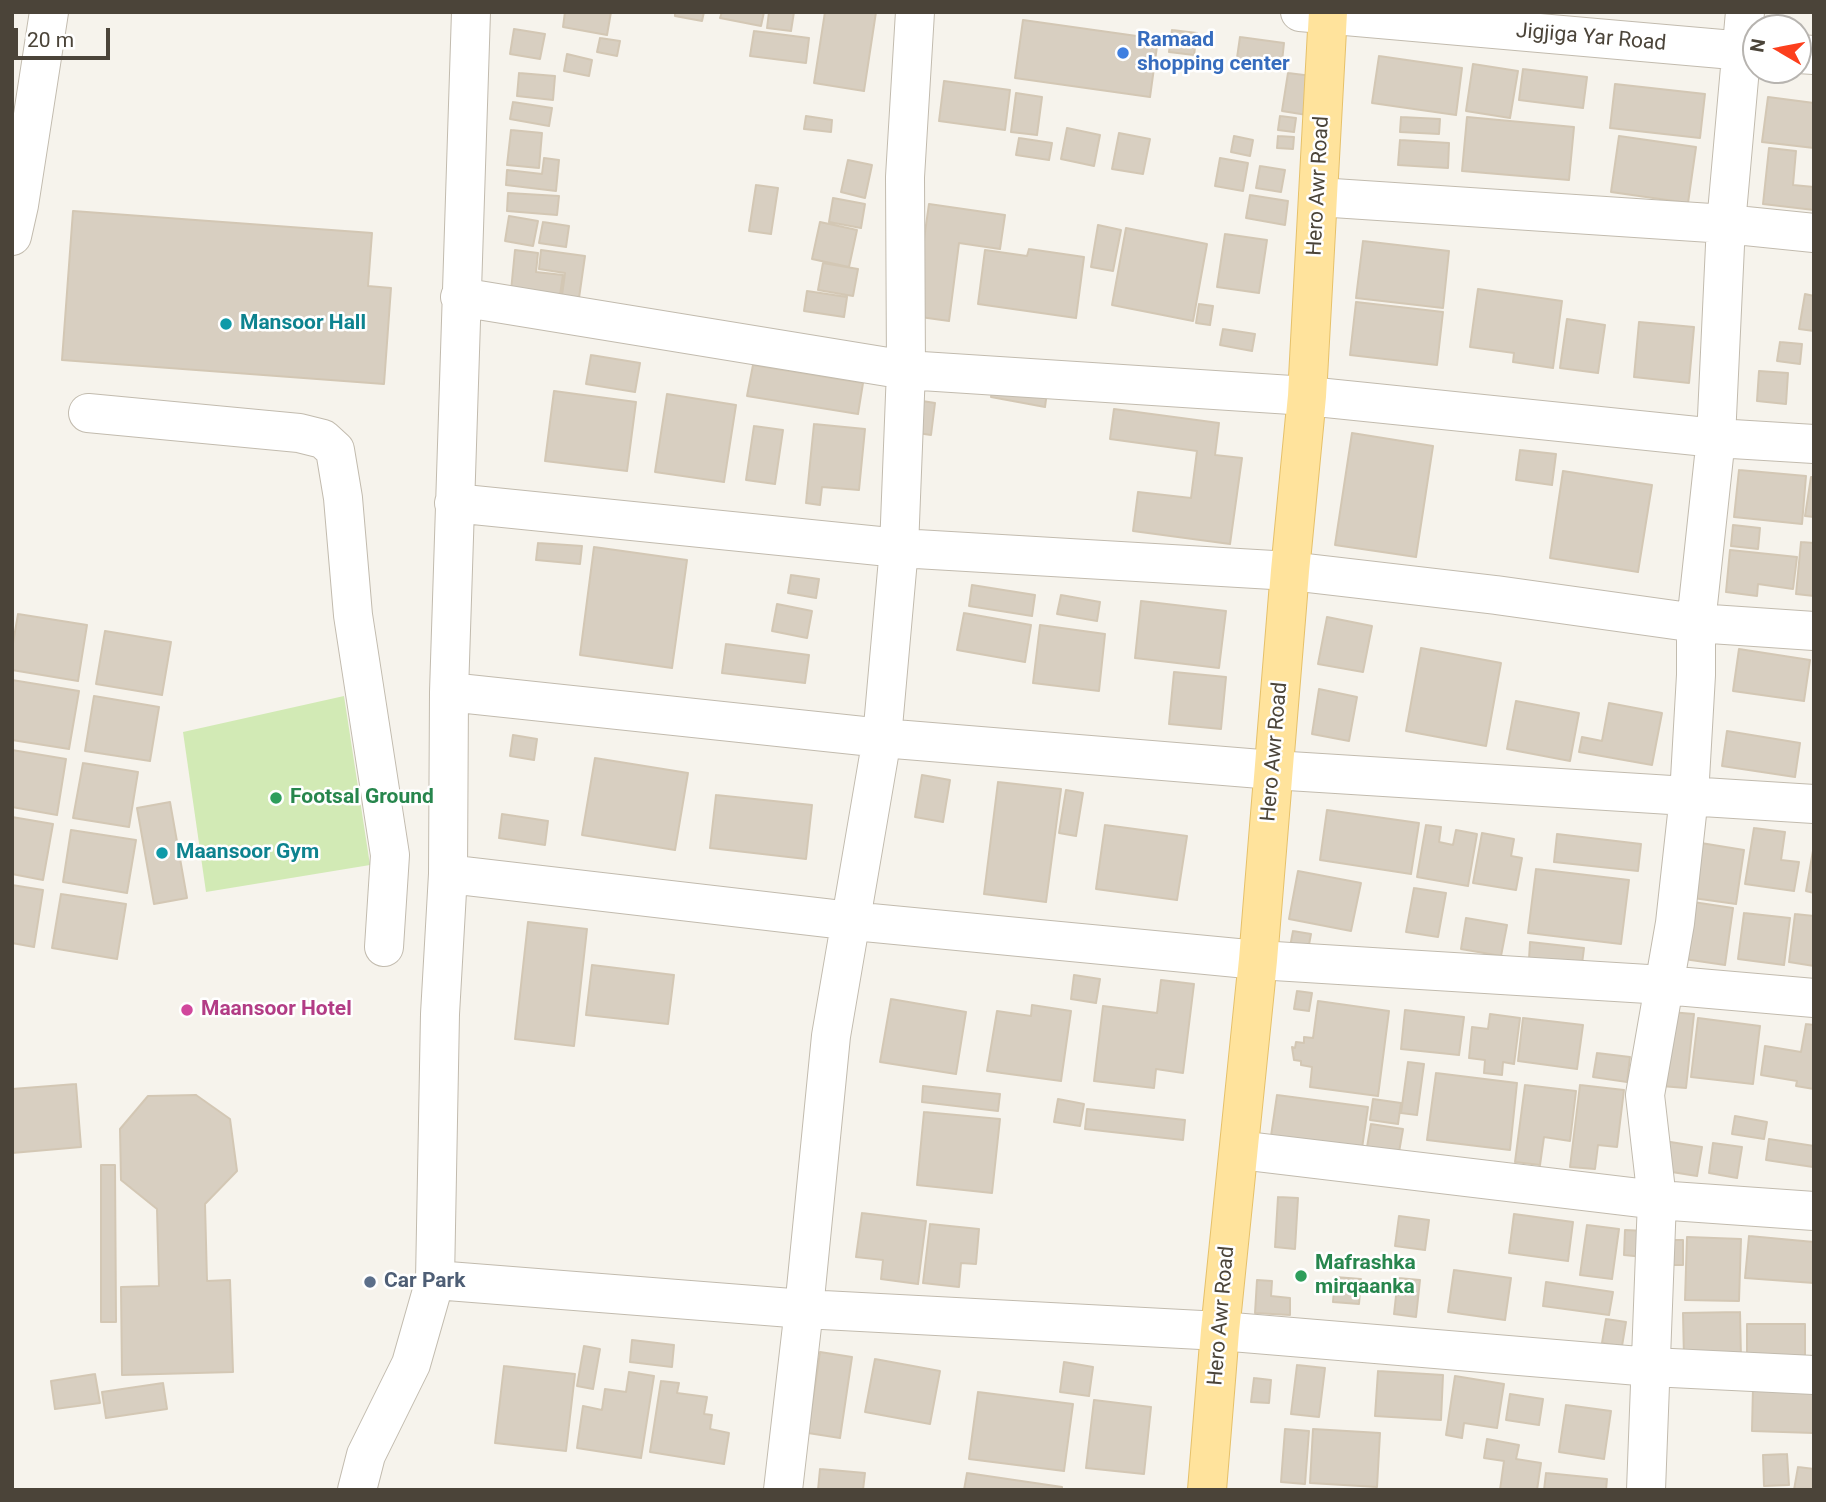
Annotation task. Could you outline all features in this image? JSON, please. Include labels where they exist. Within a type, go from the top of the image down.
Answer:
[{"type":"main road","name":"Hero Awr Road","points":[[1207,1490],[1220,1331],[1258,960],[1307,396],[1318,197],[1318,13]]},
{"type":"street","points":[[15,215],[46,43],[49,12]]},
{"type":"street","points":[[357,1490],[366,1455],[411,1364],[435,1280],[440,1014],[448,874],[454,503],[471,12]]},
{"type":"street","points":[[783,1490],[831,1036],[882,738],[899,548],[906,370],[905,177],[915,12]]},
{"type":"street","name":"Jigjiga Yar Road","points":[[1318,13],[1742,51]]},
{"type":"street","points":[[1646,1490],[1657,1200],[1645,1095],[1675,923],[1689,796],[1696,675],[1696,623],[1716,438],[1727,224],[1745,84]]},
{"type":"street","points":[[1318,197],[1727,224],[1814,233]]},
{"type":"street","points":[[460,297],[906,370],[1307,396],[1716,438],[1814,444]]},
{"type":"street","points":[[88,413],[299,433],[323,439],[335,450],[343,498],[353,615],[390,856],[384,947]]},
{"type":"street","points":[[454,503],[899,548],[1290,571],[1496,595],[1696,623],[1814,631]]},
{"type":"street","points":[[449,692],[882,738],[1273,770],[1814,804]]},
{"type":"street","points":[[448,874],[852,921],[1258,960],[1664,985],[1814,998]]},
{"type":"street","points":[[1239,1150],[1657,1200],[1814,1211]]},
{"type":"street","points":[[435,1280],[804,1309],[1220,1331],[1651,1367],[1814,1375]]},
{"type":"green space","name":"Footsal Ground","points":[[344,696],[370,865],[206,892],[183,732]]},
{"type":"building","points":[[565,12],[611,12],[607,35],[563,27]]},
{"type":"building","points":[[675,12],[704,12],[702,21],[675,16]]},
{"type":"building","points":[[722,12],[764,12],[761,26],[720,18]]},
{"type":"building","points":[[769,12],[794,12],[791,31],[767,28]]},
{"type":"building","points":[[825,12],[876,12],[864,91],[814,83]]},
{"type":"building","points":[[1023,20],[1158,39],[1150,97],[1015,78]]},
{"type":"building","points":[[514,29],[545,34],[540,59],[510,54]]},
{"type":"building","points":[[1172,30],[1197,33],[1194,55],[1169,52]]},
{"type":"building","points":[[754,31],[809,38],[806,63],[750,56]]},
{"type":"building","points":[[1240,37],[1284,43],[1281,71],[1236,65]]},
{"type":"building","points":[[600,38],[620,41],[617,56],[597,52]]},
{"type":"building","points":[[567,54],[592,60],[589,76],[564,71]]},
{"type":"building","points":[[1379,56],[1462,68],[1456,115],[1372,103]]},
{"type":"building","points":[[1473,64],[1518,71],[1510,118],[1466,111]]},
{"type":"building","points":[[1523,69],[1587,77],[1583,108],[1519,100]]},
{"type":"building","points":[[519,73],[555,76],[553,100],[517,96]]},
{"type":"building","points":[[1288,73],[1312,76],[1307,115],[1282,111]]},
{"type":"building","points":[[944,81],[1010,90],[1005,130],[939,121]]},
{"type":"building","points":[[1615,84],[1705,94],[1700,138],[1610,128]]},
{"type":"building","points":[[1016,93],[1042,97],[1037,135],[1011,132]]},
{"type":"building","points":[[1768,97],[1814,103],[1814,148],[1762,142]]},
{"type":"building","points":[[513,102],[552,108],[549,126],[510,119]]},
{"type":"building","points":[[806,116],[832,120],[831,132],[804,129]]},
{"type":"building","points":[[1280,116],[1296,118],[1294,132],[1278,130]]},
{"type":"building","points":[[1401,117],[1440,119],[1439,134],[1400,132]]},
{"type":"building","points":[[1467,117],[1574,127],[1569,180],[1462,171]]},
{"type":"building","points":[[1067,128],[1100,135],[1094,166],[1061,159]]},
{"type":"building","points":[[511,130],[542,133],[539,168],[507,165]]},
{"type":"building","points":[[1119,133],[1150,139],[1143,174],[1112,169]]},
{"type":"building","points":[[1234,136],[1253,140],[1250,156],[1231,152]]},
{"type":"building","points":[[1278,136],[1294,137],[1293,149],[1277,148]]},
{"type":"building","points":[[1619,136],[1696,147],[1688,203],[1611,192]]},
{"type":"building","points":[[1019,138],[1052,143],[1049,160],[1016,155]]},
{"type":"building","points":[[1400,140],[1449,143],[1448,168],[1398,165]]},
{"type":"building","points":[[1769,148],[1796,151],[1793,185],[1814,187],[1814,210],[1763,204]]},
{"type":"building","points":[[544,158],[559,160],[556,191],[506,185],[507,170],[542,174]]},
{"type":"building","points":[[1220,158],[1248,163],[1243,191],[1215,186]]},
{"type":"building","points":[[848,160],[872,165],[865,198],[841,192]]},
{"type":"building","points":[[1260,166],[1285,170],[1281,192],[1256,188]]},
{"type":"building","points":[[756,185],[778,188],[771,234],[749,231]]},
{"type":"building","points":[[508,193],[559,196],[557,215],[507,211]]},
{"type":"building","points":[[1250,195],[1288,201],[1285,225],[1246,218]]},
{"type":"building","points":[[833,198],[865,204],[861,228],[829,222]]},
{"type":"building","points":[[929,204],[1005,215],[1000,249],[959,243],[949,321],[913,316]]},
{"type":"building","name":"Mansoor Hall","points":[[73,211],[372,233],[368,286],[391,288],[384,384],[62,360]]},
{"type":"building","points":[[509,216],[538,221],[533,246],[505,241]]},
{"type":"building","points":[[543,222],[569,226],[566,247],[539,243]]},
{"type":"building","points":[[820,222],[857,230],[849,267],[812,259]]},
{"type":"building","points":[[1098,225],[1121,230],[1113,271],[1091,267]]},
{"type":"building","points":[[1126,228],[1207,244],[1193,321],[1112,305]]},
{"type":"building","points":[[1225,234],[1267,240],[1259,293],[1217,287]]},
{"type":"building","points":[[1363,241],[1449,251],[1443,308],[1356,298]]},
{"type":"building","points":[[1029,249],[1084,257],[1076,318],[978,304],[985,250],[1027,256]]},
{"type":"building","points":[[515,250],[538,253],[536,272],[563,275],[560,295],[511,291]]},
{"type":"building","points":[[541,250],[585,256],[578,305],[561,303],[565,273],[539,269]]},
{"type":"building","points":[[823,263],[858,269],[853,296],[818,290]]},
{"type":"building","points":[[1478,289],[1562,301],[1553,368],[1513,362],[1514,353],[1470,347]]},
{"type":"building","points":[[807,291],[847,297],[844,317],[804,311]]},
{"type":"building","points":[[1805,294],[1814,296],[1814,331],[1799,329]]},
{"type":"building","points":[[1356,302],[1443,312],[1437,365],[1350,355]]},
{"type":"building","points":[[1199,304],[1213,306],[1210,325],[1196,323]]},
{"type":"building","points":[[1567,319],[1605,325],[1598,373],[1560,368]]},
{"type":"building","points":[[1639,322],[1694,327],[1689,383],[1634,377]]},
{"type":"building","points":[[1223,329],[1255,334],[1252,351],[1220,345]]},
{"type":"building","points":[[1780,342],[1802,344],[1800,364],[1777,361]]},
{"type":"building","points":[[591,355],[640,363],[635,392],[586,384]]},
{"type":"building","points":[[753,365],[863,383],[858,414],[747,396]]},
{"type":"building","points":[[1759,371],[1788,373],[1786,404],[1757,401]]},
{"type":"building","points":[[994,382],[1047,392],[1045,407],[991,397]]},
{"type":"building","points":[[554,391],[636,402],[627,471],[545,461]]},
{"type":"building","points":[[667,394],[736,405],[724,482],[655,472]]},
{"type":"building","points":[[916,400],[935,403],[931,435],[911,432]]},
{"type":"building","points":[[1114,409],[1219,423],[1215,455],[1242,458],[1230,544],[1133,531],[1138,492],[1191,498],[1197,451],[1110,439]]},
{"type":"building","points":[[814,424],[865,429],[859,490],[822,487],[820,505],[806,503]]},
{"type":"building","points":[[754,426],[783,430],[775,484],[746,480]]},
{"type":"building","points":[[1352,433],[1433,446],[1416,557],[1335,545]]},
{"type":"building","points":[[1520,450],[1556,454],[1552,485],[1516,480]]},
{"type":"building","points":[[1739,470],[1806,476],[1802,524],[1734,517]]},
{"type":"building","points":[[1563,471],[1652,485],[1638,572],[1550,558]]},
{"type":"building","points":[[1811,477],[1814,477],[1814,517],[1805,516]]},
{"type":"building","points":[[1733,525],[1760,528],[1758,549],[1731,546]]},
{"type":"building","points":[[1801,542],[1814,543],[1814,596],[1796,594]]},
{"type":"building","points":[[538,543],[582,546],[580,564],[536,560]]},
{"type":"building","points":[[594,547],[687,560],[672,668],[580,655]]},
{"type":"building","points":[[1730,550],[1797,557],[1793,589],[1758,584],[1757,596],[1726,592]]},
{"type":"building","points":[[791,575],[819,579],[816,598],[788,593]]},
{"type":"building","points":[[972,585],[1035,595],[1032,616],[969,606]]},
{"type":"building","points":[[1061,595],[1100,602],[1097,621],[1057,614]]},
{"type":"building","points":[[1141,601],[1226,611],[1219,668],[1135,658]]},
{"type":"building","points":[[777,604],[812,611],[807,638],[772,631]]},
{"type":"building","points":[[964,613],[1031,625],[1025,662],[957,650]]},
{"type":"building","points":[[18,614],[87,625],[78,681],[12,670],[12,649]]},
{"type":"building","points":[[1327,617],[1372,626],[1363,672],[1318,664]]},
{"type":"building","points":[[1040,625],[1105,634],[1099,691],[1033,683]]},
{"type":"building","points":[[105,631],[171,642],[162,695],[96,684]]},
{"type":"building","points":[[726,644],[809,655],[805,683],[722,673]]},
{"type":"building","points":[[1421,648],[1501,663],[1486,746],[1406,731]]},
{"type":"building","points":[[1739,649],[1810,660],[1804,701],[1733,691]]},
{"type":"building","points":[[1174,672],[1226,677],[1221,729],[1169,724]]},
{"type":"building","points":[[12,680],[79,691],[69,749],[12,740]]},
{"type":"building","points":[[1319,689],[1357,697],[1349,741],[1312,734]]},
{"type":"building","points":[[94,696],[159,707],[150,761],[85,751]]},
{"type":"building","points":[[1516,701],[1579,713],[1570,761],[1507,749]]},
{"type":"building","points":[[1609,703],[1662,713],[1652,765],[1579,752],[1582,737],[1602,741]]},
{"type":"building","points":[[1727,731],[1800,743],[1795,777],[1722,766]]},
{"type":"building","points":[[513,735],[537,739],[534,760],[510,756]]},
{"type":"building","points":[[12,750],[66,759],[57,815],[12,807]]},
{"type":"building","points":[[595,758],[688,773],[675,850],[582,835]]},
{"type":"building","points":[[83,763],[138,772],[129,827],[73,818]]},
{"type":"building","points":[[922,775],[950,780],[943,822],[915,817]]},
{"type":"building","points":[[998,782],[1061,789],[1046,902],[984,894]]},
{"type":"building","points":[[1066,790],[1083,793],[1076,836],[1059,833]]},
{"type":"building","points":[[716,795],[812,805],[806,859],[710,848]]},
{"type":"building","name":"Maansoor Gym","points":[[170,802],[187,898],[154,904],[137,808]]},
{"type":"building","points":[[1327,810],[1419,823],[1411,874],[1320,860]]},
{"type":"building","points":[[502,814],[548,821],[545,845],[499,838]]},
{"type":"building","points":[[12,817],[53,824],[43,880],[12,874]]},
{"type":"building","points":[[1105,825],[1187,836],[1177,900],[1096,889]]},
{"type":"building","points":[[1426,825],[1441,827],[1439,842],[1453,845],[1456,830],[1477,834],[1468,886],[1417,877]]},
{"type":"building","points":[[1754,828],[1785,832],[1781,860],[1799,862],[1794,891],[1745,884]]},
{"type":"building","points":[[71,830],[136,840],[127,893],[63,882]]},
{"type":"building","points":[[1482,833],[1514,839],[1511,856],[1522,858],[1516,890],[1473,883]]},
{"type":"building","points":[[1557,834],[1641,844],[1638,871],[1554,862]]},
{"type":"building","points":[[1701,843],[1744,850],[1736,904],[1693,898]]},
{"type":"building","points":[[1814,845],[1814,893],[1806,891]]},
{"type":"building","points":[[1536,869],[1629,880],[1621,944],[1528,933]]},
{"type":"building","points":[[1298,871],[1361,883],[1351,931],[1289,919]]},
{"type":"building","points":[[12,885],[43,890],[34,947],[12,943]]},
{"type":"building","points":[[1414,888],[1446,893],[1438,937],[1406,932]]},
{"type":"building","points":[[61,894],[126,904],[117,959],[52,948]]},
{"type":"building","points":[[1693,902],[1733,908],[1725,965],[1684,959]]},
{"type":"building","points":[[1744,913],[1790,918],[1784,965],[1738,959]]},
{"type":"building","points":[[1795,914],[1814,916],[1814,966],[1789,962]]},
{"type":"building","points":[[1466,918],[1507,925],[1501,956],[1461,949]]},
{"type":"building","points":[[528,922],[587,929],[574,1046],[515,1039]]},
{"type":"building","points":[[1293,931],[1311,934],[1308,950],[1290,947]]},
{"type":"building","points":[[1530,942],[1584,948],[1582,964],[1529,959]]},
{"type":"building","points":[[592,965],[674,975],[668,1024],[586,1015]]},
{"type":"building","points":[[1074,975],[1100,979],[1096,1003],[1071,999]]},
{"type":"building","points":[[1161,980],[1194,984],[1183,1073],[1156,1069],[1154,1088],[1094,1081],[1103,1006],[1157,1013]]},
{"type":"building","points":[[1297,991],[1312,993],[1309,1011],[1294,1009]]},
{"type":"building","points":[[891,999],[966,1012],[956,1074],[880,1062]]},
{"type":"building","points":[[1318,1001],[1389,1011],[1378,1096],[1310,1087],[1312,1067],[1301,1065],[1301,1061],[1294,1060],[1292,1047],[1295,1048],[1296,1042],[1304,1043],[1304,1037],[1313,1038]]},
{"type":"building","points":[[1032,1005],[1071,1011],[1061,1081],[987,1071],[997,1011],[1031,1016]]},
{"type":"building","points":[[1405,1010],[1464,1017],[1459,1055],[1401,1049]]},
{"type":"building","points":[[1670,1012],[1694,1014],[1686,1088],[1661,1086]]},
{"type":"building","points":[[1490,1014],[1520,1018],[1514,1064],[1503,1062],[1502,1075],[1484,1073],[1485,1060],[1469,1058],[1472,1027],[1488,1029]]},
{"type":"building","points":[[1523,1018],[1583,1025],[1577,1069],[1518,1061]]},
{"type":"building","points":[[1698,1018],[1760,1026],[1753,1084],[1691,1077]]},
{"type":"building","points":[[1806,1024],[1814,1025],[1814,1089],[1796,1086],[1797,1081],[1761,1075],[1765,1046],[1801,1052]]},
{"type":"building","points":[[1597,1053],[1630,1057],[1627,1082],[1593,1077]]},
{"type":"building","points":[[1408,1062],[1424,1064],[1417,1115],[1401,1113]]},
{"type":"building","points":[[1436,1073],[1517,1083],[1510,1150],[1427,1140]]},
{"type":"building","points":[[76,1084],[81,1147],[12,1153],[12,1089]]},
{"type":"building","points":[[1525,1085],[1576,1091],[1570,1141],[1544,1137],[1540,1165],[1515,1162]]},
{"type":"building","points":[[1580,1085],[1624,1090],[1617,1147],[1598,1145],[1595,1169],[1570,1167]]},
{"type":"building","points":[[923,1086],[1000,1094],[998,1111],[922,1102]]},
{"type":"building","points":[[196,1095],[230,1119],[237,1171],[205,1204],[207,1281],[230,1280],[233,1372],[122,1375],[121,1287],[159,1286],[157,1209],[121,1180],[120,1129],[148,1096]]},
{"type":"building","points":[[1277,1095],[1368,1107],[1361,1155],[1270,1143]]},
{"type":"building","points":[[1058,1099],[1084,1104],[1080,1126],[1054,1122]]},
{"type":"building","points":[[1373,1099],[1401,1103],[1398,1124],[1370,1120]]},
{"type":"building","points":[[1087,1109],[1185,1120],[1183,1140],[1085,1129]]},
{"type":"building","points":[[924,1112],[1000,1119],[992,1193],[917,1185]]},
{"type":"building","points":[[1735,1116],[1767,1122],[1764,1139],[1732,1134]]},
{"type":"building","points":[[1371,1124],[1403,1129],[1398,1158],[1366,1153]]},
{"type":"building","points":[[1769,1139],[1814,1146],[1813,1167],[1766,1160]]},
{"type":"building","points":[[1664,1141],[1702,1147],[1697,1176],[1659,1170]]},
{"type":"building","points":[[1713,1143],[1742,1147],[1737,1178],[1709,1173]]},
{"type":"building","points":[[101,1165],[115,1165],[116,1322],[101,1322]]},
{"type":"building","points":[[1278,1197],[1298,1198],[1295,1249],[1275,1247]]},
{"type":"building","points":[[862,1213],[926,1221],[918,1284],[881,1279],[883,1260],[856,1257]]},
{"type":"building","points":[[1514,1214],[1573,1222],[1568,1261],[1509,1253]]},
{"type":"building","points":[[1399,1216],[1429,1220],[1425,1250],[1395,1246]]},
{"type":"building","points":[[930,1224],[979,1229],[976,1264],[961,1263],[959,1287],[923,1283]]},
{"type":"building","points":[[1587,1225],[1619,1229],[1612,1279],[1580,1275]]},
{"type":"building","points":[[1625,1230],[1646,1231],[1644,1257],[1624,1255]]},
{"type":"building","points":[[1749,1236],[1814,1242],[1814,1283],[1745,1278]]},
{"type":"building","points":[[1687,1237],[1741,1239],[1739,1301],[1685,1300]]},
{"type":"building","points":[[1669,1240],[1683,1240],[1683,1265],[1669,1265]]},
{"type":"building","points":[[1454,1270],[1511,1278],[1505,1320],[1448,1312]]},
{"type":"building","points":[[1335,1277],[1361,1279],[1359,1304],[1333,1302]]},
{"type":"building","points":[[1398,1278],[1420,1280],[1416,1317],[1394,1314]]},
{"type":"building","points":[[1257,1280],[1272,1281],[1271,1296],[1290,1298],[1290,1315],[1255,1313]]},
{"type":"building","points":[[1546,1282],[1613,1292],[1609,1315],[1543,1306]]},
{"type":"building","points":[[1740,1312],[1741,1359],[1684,1359],[1683,1313]]},
{"type":"building","points":[[1606,1319],[1626,1322],[1622,1346],[1602,1343]]},
{"type":"building","points":[[1747,1324],[1805,1324],[1805,1359],[1747,1358]]},
{"type":"building","points":[[632,1340],[674,1345],[672,1367],[630,1362]]},
{"type":"building","points":[[584,1346],[600,1349],[593,1389],[577,1386]]},
{"type":"building","points":[[820,1352],[852,1357],[840,1438],[808,1433]]},
{"type":"building","points":[[875,1359],[940,1371],[930,1424],[865,1412]]},
{"type":"building","points":[[1064,1362],[1093,1367],[1089,1396],[1060,1392]]},
{"type":"building","points":[[1297,1365],[1325,1368],[1319,1417],[1291,1414]]},
{"type":"building","points":[[504,1366],[575,1374],[566,1451],[495,1443]]},
{"type":"building","points":[[1378,1371],[1443,1375],[1441,1420],[1375,1416]]},
{"type":"building","points":[[629,1372],[654,1376],[641,1458],[577,1448],[583,1406],[602,1410],[605,1389],[626,1392]]},
{"type":"building","points":[[95,1374],[100,1403],[55,1409],[51,1381]]},
{"type":"building","points":[[1455,1376],[1504,1384],[1497,1428],[1464,1423],[1462,1438],[1446,1435]]},
{"type":"building","points":[[1254,1378],[1271,1380],[1269,1403],[1251,1402]]},
{"type":"building","points":[[661,1381],[679,1383],[677,1393],[707,1397],[704,1414],[712,1415],[710,1429],[729,1433],[724,1464],[650,1452]]},
{"type":"building","points":[[163,1383],[167,1409],[106,1418],[102,1392]]},
{"type":"building","points":[[1753,1387],[1814,1389],[1814,1433],[1752,1431]]},
{"type":"building","points":[[978,1392],[1073,1404],[1064,1471],[969,1459]]},
{"type":"building","points":[[1510,1394],[1543,1399],[1539,1425],[1506,1420]]},
{"type":"building","points":[[1094,1400],[1151,1407],[1144,1474],[1086,1468]]},
{"type":"building","points":[[1566,1405],[1611,1411],[1604,1459],[1559,1452]]},
{"type":"building","points":[[1285,1429],[1309,1431],[1305,1484],[1281,1482]]},
{"type":"building","points":[[1313,1429],[1380,1433],[1377,1487],[1310,1483]]},
{"type":"building","points":[[1487,1439],[1519,1445],[1516,1459],[1541,1463],[1537,1490],[1500,1490],[1504,1461],[1484,1458]]},
{"type":"building","points":[[1787,1454],[1789,1485],[1764,1486],[1763,1455]]},
{"type":"building","points":[[1798,1467],[1814,1469],[1814,1490],[1794,1490]]},
{"type":"building","points":[[820,1469],[865,1473],[863,1490],[818,1490]]},
{"type":"building","points":[[967,1473],[1062,1487],[1062,1490],[964,1490]]},
{"type":"building","points":[[1546,1473],[1607,1479],[1606,1490],[1544,1490]]},
{"type":"place","name":"Ramaad shopping center","points":[[1123,53]]},
{"type":"place","name":"Mansoor Hall","points":[[226,324]]},
{"type":"place","name":"Footsal Ground","points":[[276,798]]},
{"type":"place","name":"Maansoor Gym","points":[[162,853]]},
{"type":"place","name":"Maansoor Hotel","points":[[187,1010]]},
{"type":"place","name":"Mafrashka mirqaanka","points":[[1301,1276]]},
{"type":"place","name":"Car Park","points":[[370,1282]]}]
